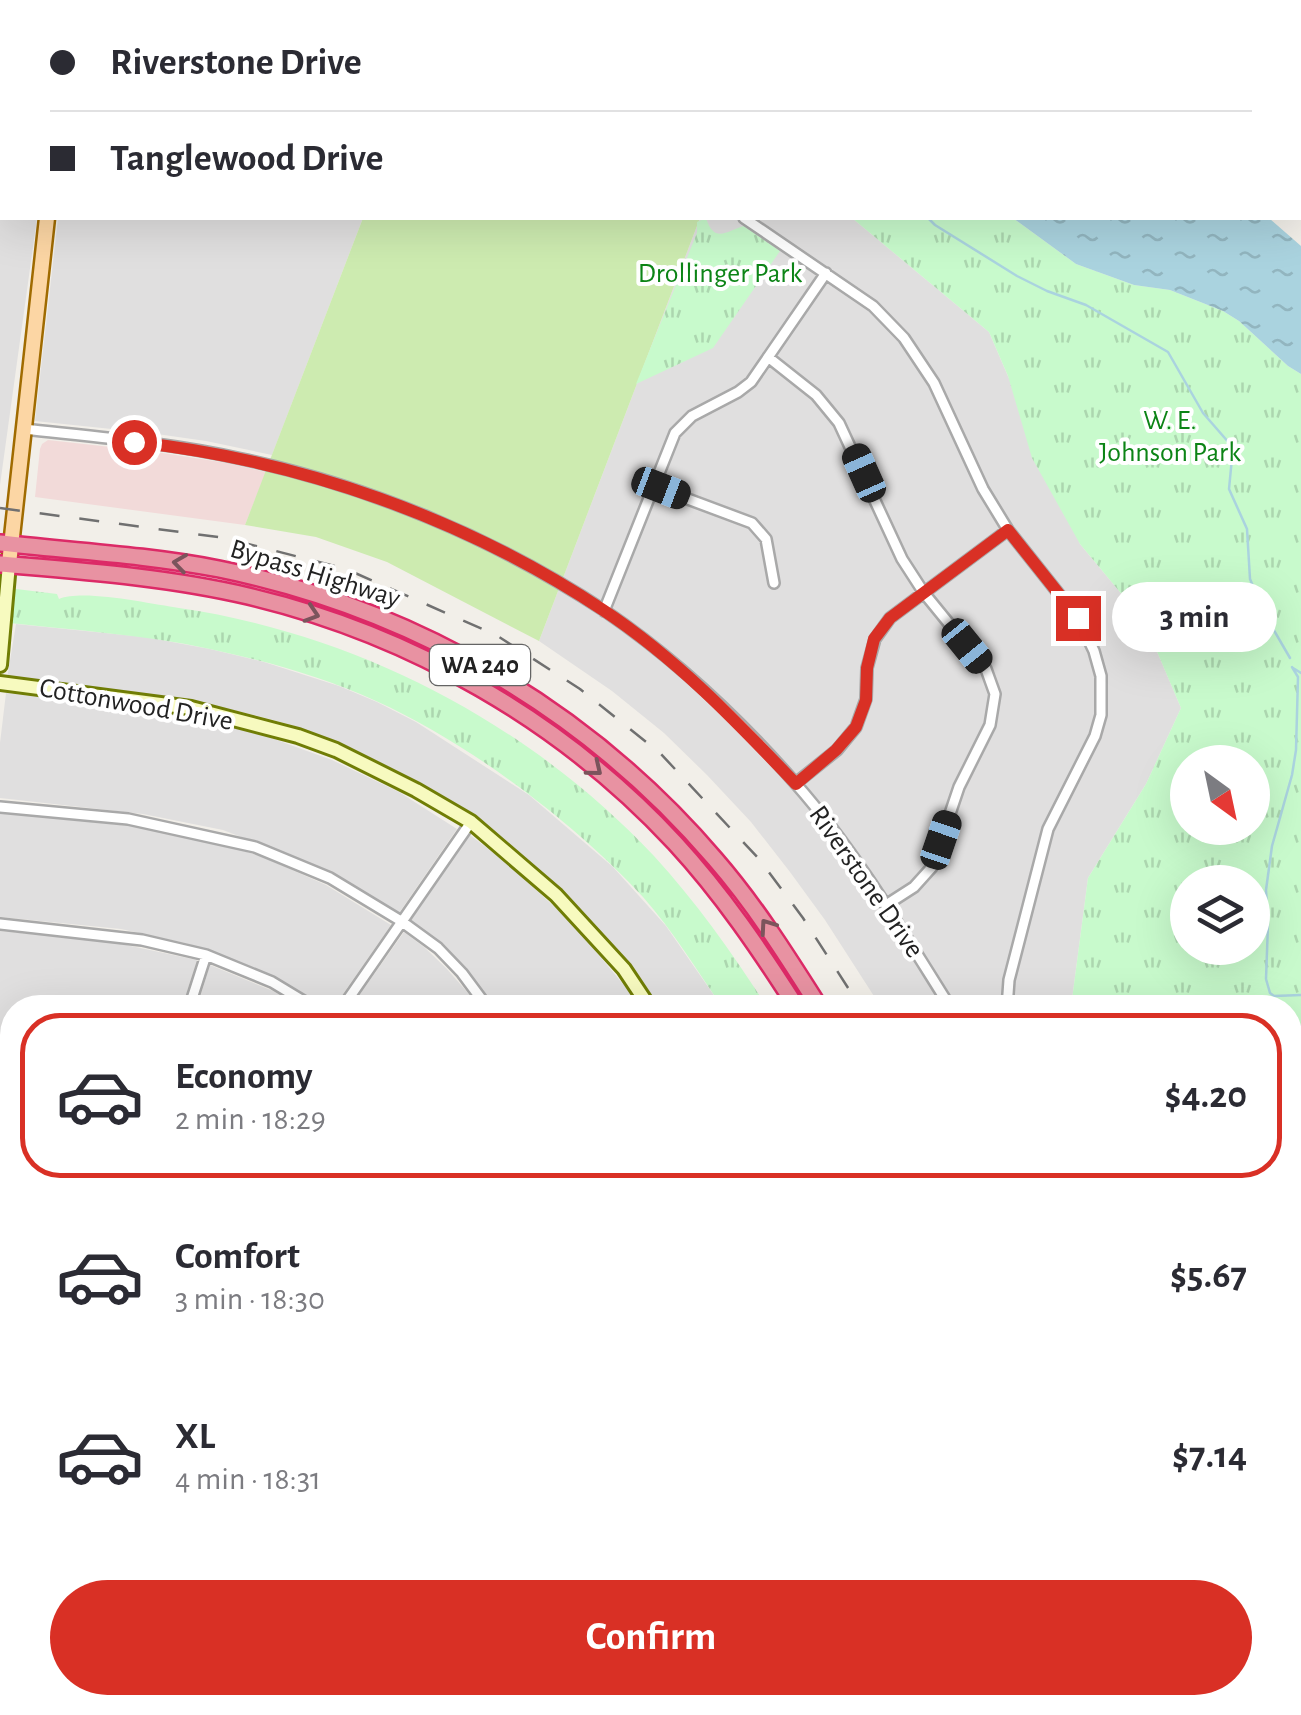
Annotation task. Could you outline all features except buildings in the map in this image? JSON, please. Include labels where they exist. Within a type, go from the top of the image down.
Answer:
[{"type":"highway","name":"Bypass Highway","points":[[6,544],[216,568],[272,582],[336,600],[474,661],[524,691],[608,752],[658,798],[752,905],[811,995]]},
{"type":"highway","name":"Bypass Highway","points":[[5,564],[173,582],[246,596],[376,637],[456,675],[537,724],[639,807],[722,898],[789,995]]},
{"type":"main road","points":[[5,564],[47,220]]},
{"type":"street","points":[[747,220],[874,306],[904,338],[934,382],[983,490],[1008,530],[1088,636],[1100,676],[1101,715],[1095,736],[1048,829],[1008,995]]},
{"type":"street","points":[[604,611],[675,433],[692,416],[751,382],[826,273]]},
{"type":"street","points":[[768,357],[816,395],[839,422],[902,559],[924,593],[986,669],[995,694],[990,725],[959,787],[932,867],[914,887],[886,905]]},
{"type":"street","name":"Riverstone Drive","points":[[24,430],[196,450],[332,482],[435,520],[517,559],[604,611],[729,713],[796,784],[838,836],[944,995]]},
{"type":"street","points":[[653,486],[752,523],[766,539],[774,583]]},
{"type":"street","points":[[796,784],[856,727],[866,700],[867,668],[874,639],[890,618],[1008,530]]},
{"type":"street","points":[[0,666],[5,564]]},
{"type":"street","name":"Cottonwood Drive","points":[[0,683],[190,708],[336,750],[470,822],[556,894],[624,969],[641,995]]},
{"type":"street","points":[[0,807],[128,819],[255,847],[330,878],[400,921],[438,948],[478,995]]},
{"type":"street","points":[[351,995],[470,822]]},
{"type":"street","points":[[0,924],[142,940],[206,955],[272,982],[293,995]]},
{"type":"street","points":[[193,995],[206,955]]},
{"type":"shaded area","points":[[0,220],[37,220],[0,485]]},
{"type":"shaded area","points":[[58,220],[362,220],[272,455],[206,441],[35,421]]},
{"type":"shaded area","points":[[699,220],[854,220],[989,332],[1080,544],[1144,621],[1181,708],[1146,784],[1088,878],[1073,995],[873,995],[790,872],[707,775],[612,691],[539,641]]},
{"type":"shaded area","points":[[48,440],[156,452],[266,472],[245,525],[35,497],[40,449]]},
{"type":"shaded area","points":[[16,624],[145,637],[210,649],[264,662],[377,702],[416,722],[529,795],[613,867],[666,926],[714,995],[651,995],[619,952],[528,861],[448,802],[377,761],[292,725],[188,700],[7,679]]},
{"type":"shaded area","points":[[6,693],[168,713],[252,731],[332,760],[399,792],[457,829],[399,913],[321,868],[223,830],[143,814],[0,798],[0,743]]},
{"type":"shaded area","points":[[0,812],[148,828],[224,845],[263,857],[326,885],[391,925],[342,995],[305,995],[277,978],[185,943],[121,929],[0,917]]},
{"type":"shaded area","points":[[470,835],[573,924],[632,995],[485,995],[456,959],[411,920]]},
{"type":"shaded area","points":[[0,931],[112,942],[197,960],[186,995],[0,995]]},
{"type":"shaded area","points":[[404,932],[446,968],[469,995],[359,995]]},
{"type":"shaded area","points":[[210,965],[280,995],[201,995]]},
{"type":"green space","points":[[362,220],[699,220],[539,641],[387,562],[316,537],[245,525]]},
{"type":"green space","name":"Drollinger Park","points":[[707,220],[717,233],[744,226],[780,251],[713,348],[636,384],[697,233],[697,222]]},
{"type":"green space","name":"W. E. Johnson Park","points":[[854,220],[1016,220],[1076,264],[1134,285],[1170,290],[1223,311],[1301,374],[1301,995],[1073,995],[1088,878],[1146,784],[1181,708],[1144,621],[1080,544],[1032,458],[1008,376],[989,332]]},
{"type":"green space","points":[[0,587],[57,594],[59,599],[118,598],[246,621],[311,639],[437,692],[553,765],[605,809],[685,892],[759,995],[714,995],[664,923],[616,869],[518,787],[411,718],[336,684],[231,654],[132,636],[0,622]]},
{"type":"water","points":[[1016,220],[1271,220],[1301,246],[1301,374],[1223,311],[1170,290],[1134,285],[1076,264]]},
{"type":"waterway","points":[[930,220],[1017,276],[1086,305],[1168,352],[1203,413],[1230,444],[1229,489],[1247,529],[1250,579],[1290,658]]},
{"type":"waterway","points":[[1273,995],[1266,979],[1266,890],[1272,846],[1296,750],[1298,677],[1292,667]]},
{"type":"waterway","points":[[1293,668],[1301,673]]},
{"type":"railway","points":[[0,508],[225,538],[346,569],[496,635],[580,689],[660,753],[759,859],[853,995]]},
{"type":"route","points":[[134,442],[245,459],[332,482],[435,520],[517,559],[604,611],[659,653],[729,713],[796,784],[856,727],[866,700],[867,668],[874,639],[890,618],[1008,530],[1078,618]]}]
